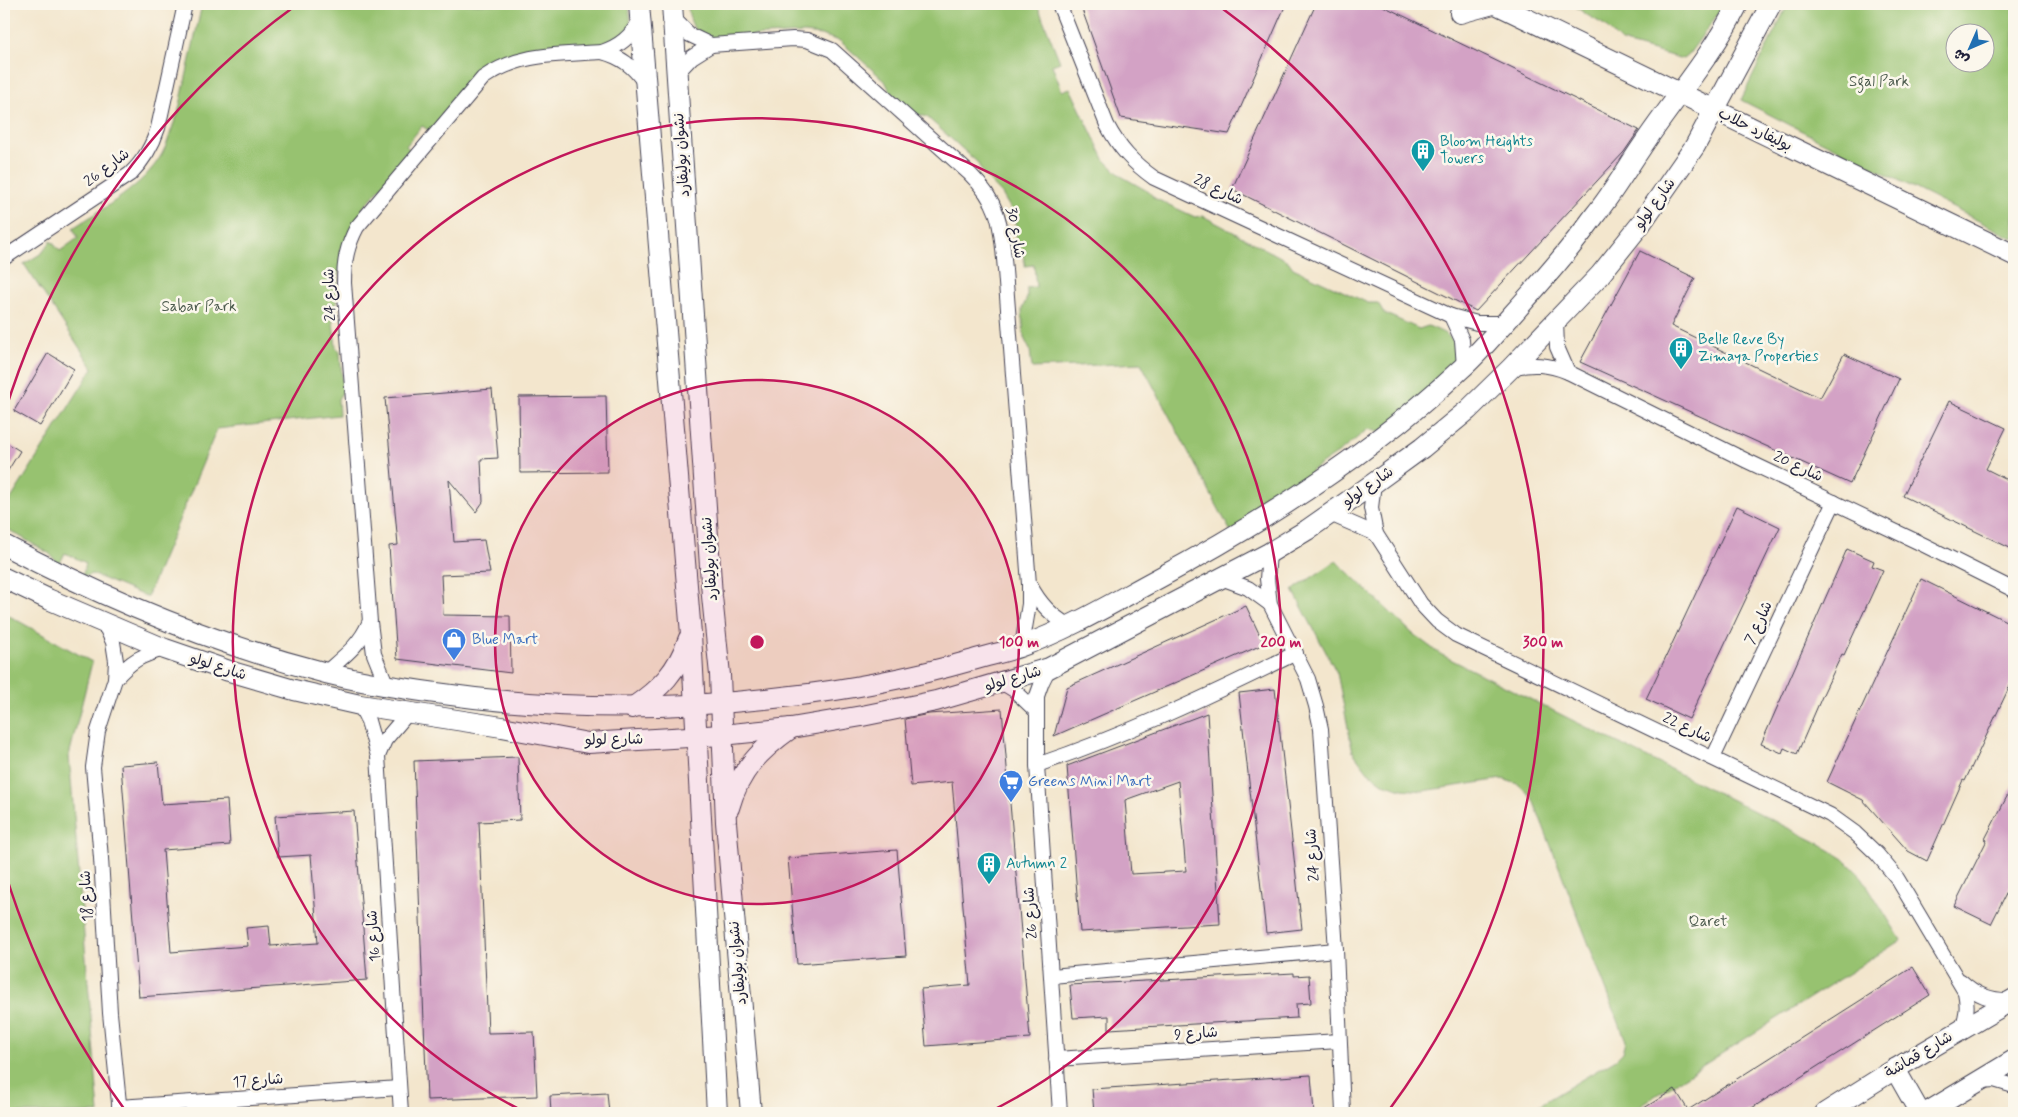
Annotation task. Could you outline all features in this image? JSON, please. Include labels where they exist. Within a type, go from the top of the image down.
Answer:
[{"type":"street","name":"شارع 26","points":[[4,258],[130,174],[143,161],[152,146],[158,128],[185,4]]},
{"type":"street","name":"شارع 28","points":[[1059,4],[1116,141],[1126,156],[1154,178],[1451,316],[1477,323],[1505,322]]},
{"type":"street","points":[[1460,13],[1494,4]]},
{"type":"street","name":"بوليفارد حلاب","points":[[1494,4],[2014,255]]},
{"type":"street","name":"شارع لولو","points":[[4,545],[60,575],[149,614],[240,647],[325,673],[387,686],[512,703],[632,708],[721,705],[839,691],[932,672],[1022,646],[1069,626],[1192,560],[1335,471],[1410,414],[1464,367],[1553,270],[1597,214],[1656,125],[1728,25],[1738,4]]},
{"type":"street","name":"شارع لولو","points":[[4,578],[105,625],[165,649],[229,671],[294,690],[360,705],[502,727],[588,743],[697,737],[791,728],[936,701],[1049,668],[1269,553],[1374,483],[1445,429],[1511,368],[1600,275],[1640,225],[1695,146],[1771,4]]},
{"type":"street","points":[[672,11],[690,35],[711,45]]},
{"type":"street","name":"نشوان بوليفارد","points":[[672,11],[721,705],[726,822],[752,1113]]},
{"type":"street","name":"نشوان بوليفارد","points":[[639,12],[691,634],[717,1113]]},
{"type":"street","name":"شارع 24","points":[[387,686],[374,654],[370,622],[344,283],[344,263],[348,244],[357,227],[483,78],[498,67],[515,60],[602,52],[614,48],[634,32],[639,12]]},
{"type":"street","name":"شارع 30","points":[[677,73],[692,57],[711,45],[793,39],[813,42],[832,50],[982,186],[992,201],[999,218],[1002,244],[1029,584],[1029,604],[1022,646]]},
{"type":"street","name":"شارع 24","points":[[602,52],[627,62],[637,71],[644,82]]},
{"type":"street","points":[[1451,316],[1458,327],[1462,340],[1464,367]]},
{"type":"street","points":[[1556,321],[1557,348],[1568,372]]},
{"type":"street","name":"شارع 20","points":[[1511,368],[1540,364],[1568,372],[2014,590]]},
{"type":"street","name":"شارع 22","points":[[1374,483],[1371,508],[1376,534],[1421,604],[1437,621],[1456,635],[1823,812],[1855,833],[1877,854],[1897,878],[1960,980],[1968,1005],[1966,1018],[1961,1030]]},
{"type":"street","name":"شارع 7","points":[[1713,758],[1834,502]]},
{"type":"street","name":"شارع 22","points":[[1330,514],[1353,522],[1376,534]]},
{"type":"street","name":"شارع 24","points":[[1269,553],[1267,579],[1270,604],[1308,679],[1321,729],[1336,950],[1338,1042],[1343,1113]]},
{"type":"street","points":[[48,599],[60,575]]},
{"type":"street","name":"شارع 24","points":[[1221,578],[1248,588],[1270,604]]},
{"type":"street","name":"شارع 30","points":[[1029,584],[1039,602],[1052,616],[1069,626]]},
{"type":"street","points":[[325,673],[355,648],[364,636],[370,622]]},
{"type":"street","name":"شارع 18","points":[[105,625],[113,642],[116,661],[115,679],[98,731],[93,767],[101,858],[110,1013],[119,1110]]},
{"type":"street","points":[[632,708],[652,694],[669,677],[682,657],[691,634]]},
{"type":"street","name":"شارع 18","points":[[115,679],[128,665],[145,654],[165,649]]},
{"type":"street","points":[[1036,764],[1089,747],[1150,722],[1296,653]]},
{"type":"street","name":"شارع 26","points":[[1049,668],[1037,696],[1036,764],[1060,1113]]},
{"type":"street","points":[[1001,682],[1026,700],[1036,711]]},
{"type":"street","name":"شارع 16","points":[[360,705],[368,721],[378,756],[401,1113]]},
{"type":"street","points":[[378,756],[385,740],[408,713]]},
{"type":"street","points":[[726,822],[733,794],[747,767],[767,745],[791,728]]},
{"type":"street","points":[[1052,976],[1336,950]]},
{"type":"street","name":"شارع 22","points":[[1960,980],[1970,990],[1983,997],[2013,1000]]},
{"type":"street","name":"شارع قماشة","points":[[1825,1113],[1895,1069],[2013,1000]]},
{"type":"street","name":"شارع 9","points":[[1056,1059],[1338,1042]]},
{"type":"street","points":[[1926,1113],[2014,1060]]},
{"type":"street","points":[[1895,1069],[1920,1113]]},
{"type":"street","points":[[1980,1081],[1994,1080],[2014,1086]]},
{"type":"street","name":"شارع 17","points":[[119,1110],[399,1088]]},
{"type":"green space","name":"Sabar Park","points":[[202,4],[629,4],[631,26],[617,46],[567,47],[531,51],[498,59],[485,66],[470,79],[449,106],[433,133],[422,126],[406,146],[416,155],[401,164],[362,209],[362,217],[338,273],[337,300],[332,315],[336,347],[340,352],[343,391],[338,399],[339,415],[217,429],[147,597],[92,574],[82,577],[86,563],[65,553],[59,565],[50,554],[4,527],[4,510],[93,368],[24,264],[42,253],[51,241],[60,251],[78,238],[73,228],[122,196],[145,177],[154,166],[162,154],[178,114]]},
{"type":"green space","points":[[688,4],[1037,4],[1060,62],[1052,65],[1062,91],[1070,88],[1104,159],[1121,176],[1149,192],[1154,198],[1195,217],[1203,216],[1288,261],[1293,268],[1368,303],[1378,303],[1384,313],[1419,329],[1428,326],[1442,332],[1453,342],[1460,361],[1383,433],[1368,429],[1341,451],[1311,471],[1312,479],[1231,532],[1141,363],[1032,368],[1030,350],[1024,338],[1022,309],[1027,298],[1027,288],[1036,287],[1034,265],[1025,266],[1022,250],[1016,243],[1016,228],[1012,211],[1002,194],[984,175],[977,162],[927,117],[913,113],[891,93],[885,81],[840,41],[821,35],[805,33],[745,36],[732,41],[700,37],[691,22]]},
{"type":"green space","points":[[1572,4],[1725,4],[1689,54],[1683,59],[1621,42],[1603,24]]},
{"type":"green space","name":"Sgal Park","points":[[1788,4],[2014,4],[2014,239],[1741,100]]},
{"type":"green space","name":"Qaret","points":[[1336,561],[1413,634],[1440,654],[1818,843],[1844,859],[1862,877],[1901,940],[1628,1113],[1526,1113],[1616,1059],[1623,1052],[1626,1041],[1532,797],[1518,784],[1502,779],[1423,791],[1402,789],[1383,783],[1368,772],[1353,752],[1337,673],[1293,590]]},
{"type":"green space","points":[[4,613],[92,662],[69,756],[99,1113],[4,1113]]},
{"type":"building","points":[[1080,4],[1286,4],[1229,134],[1121,118]]},
{"type":"building","name":"Bloom Heights Towers","points":[[1316,4],[1379,4],[1639,130],[1624,152],[1476,311],[1232,189]]},
{"type":"building","name":"Belle Reve By Zimaya Properties","points":[[1640,251],[1695,278],[1671,326],[1820,398],[1844,354],[1899,379],[1850,484],[1580,362]]},
{"type":"building","points":[[48,353],[74,369],[40,426],[14,411]]},
{"type":"building","points":[[492,389],[498,458],[481,459],[483,502],[476,512],[449,480],[454,542],[484,540],[490,573],[441,575],[443,615],[510,616],[511,673],[397,659],[389,546],[398,545],[385,398]]},
{"type":"building","points":[[606,396],[608,472],[520,473],[519,397]]},
{"type":"building","points":[[1949,401],[2006,428],[1986,469],[2014,483],[2014,550],[1903,496]]},
{"type":"building","points":[[4,441],[20,451],[4,477]]},
{"type":"building","points":[[1737,506],[1780,527],[1689,719],[1646,699]]},
{"type":"building","points":[[1847,549],[1874,561],[1872,566],[1883,570],[1844,655],[1842,654],[1824,692],[1797,754],[1784,748],[1782,753],[1761,744]]},
{"type":"building","points":[[1921,579],[2014,625],[2014,677],[1965,781],[1963,780],[1927,861],[1908,851],[1863,800],[1827,782]]},
{"type":"building","points":[[1246,606],[1264,644],[1054,736],[1067,687]]},
{"type":"building","points":[[1275,689],[1302,929],[1266,933],[1239,693]]},
{"type":"building","name":"Autumn 2","points":[[1002,709],[1030,1038],[926,1046],[921,989],[970,985],[952,782],[911,786],[905,719],[929,714]]},
{"type":"building","points":[[1207,713],[1220,924],[1080,932],[1067,766]],"holes":[[[1178,781],[1186,871],[1131,874],[1125,800]]]},
{"type":"building","points":[[518,757],[520,820],[479,822],[488,1033],[534,1032],[537,1096],[427,1100],[414,761]]},
{"type":"building","points":[[158,762],[162,804],[227,800],[230,845],[163,850],[171,952],[248,946],[246,928],[269,926],[271,946],[318,943],[311,855],[278,857],[275,816],[354,811],[367,980],[139,997],[121,765]]},
{"type":"building","points":[[2014,783],[2014,878],[1991,924],[1954,906],[1987,840],[1985,839]]},
{"type":"building","points":[[897,850],[906,956],[797,964],[788,858]]},
{"type":"building","points":[[1913,967],[1930,995],[1744,1113],[1636,1113],[1675,1089],[1688,1110]]},
{"type":"building","points":[[1294,973],[1294,976],[1309,975],[1311,1003],[1296,1004],[1297,1018],[1109,1029],[1109,1016],[1073,1018],[1070,985]]},
{"type":"building","points":[[1311,1075],[1314,1113],[1094,1113],[1092,1089]]},
{"type":"building","points":[[607,1093],[609,1113],[551,1113],[550,1096]]},
{"type":"place","name":"Bloom Heights Towers","points":[[1423,172]]},
{"type":"place","name":"Belle Reve By Zimaya Properties","points":[[1681,370]]},
{"type":"place","name":"Blue Mart","points":[[454,661]]},
{"type":"place","name":"Greens Mini Mart","points":[[1011,803]]},
{"type":"place","name":"Autumn 2","points":[[989,885]]}]
